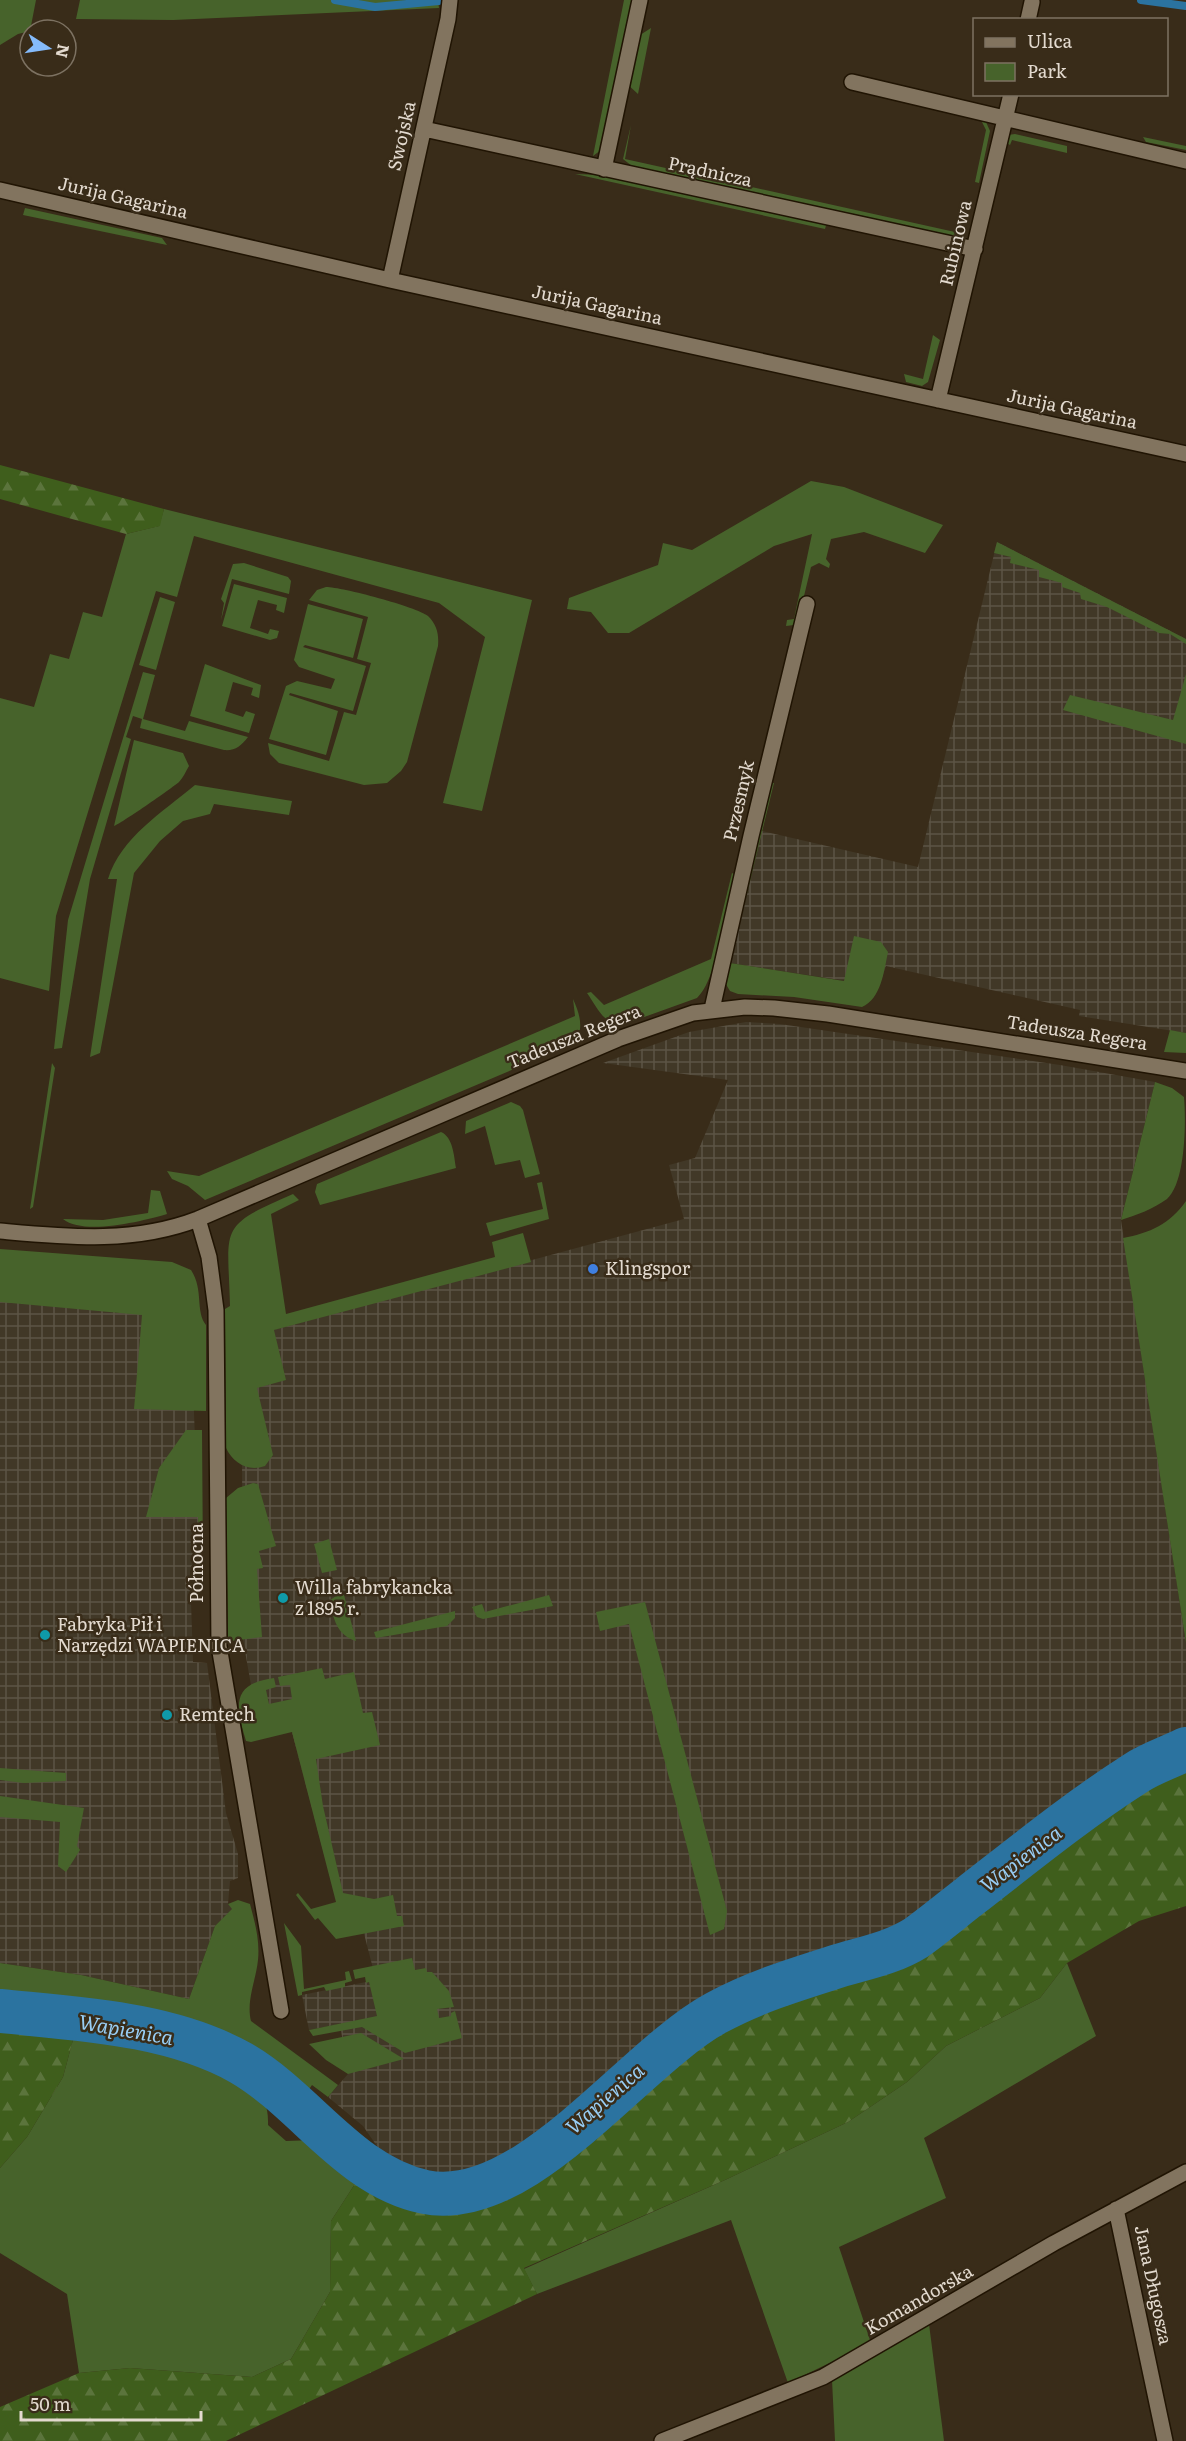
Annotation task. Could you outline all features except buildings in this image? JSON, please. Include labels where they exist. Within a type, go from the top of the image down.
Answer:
[{"type":"street","name":"Swojska","points":[[390,280],[450,0]]},
{"type":"street","points":[[604,169],[640,0]]},
{"type":"street","points":[[1028,18],[1032,2]]},
{"type":"street","points":[[852,82],[1186,161]]},
{"type":"street","name":"Rubinowa","points":[[938,400],[1011,96]]},
{"type":"street","name":"Prądnicza","points":[[424,129],[975,249]]},
{"type":"street","name":"Jurija Gagarina","points":[[0,190],[390,280],[1186,454]]},
{"type":"street","name":"Przesmyk","points":[[712,1009],[807,604]]},
{"type":"street","name":"Tadeusza Regera","points":[[0,1231],[92,1238],[129,1237],[168,1229],[198,1219],[618,1039],[675,1017],[712,1009],[745,1007],[828,1014],[1186,1071]]},
{"type":"street","name":"Północna","points":[[198,1219],[215,1292],[219,1646],[281,2011]]},
{"type":"street","name":"Komandorska","points":[[662,2441],[823,2377],[1116,2209],[1186,2172]]},
{"type":"street","name":"Jana Długosza","points":[[1116,2209],[1165,2441]]},
{"type":"shaded area","points":[[997,542],[1186,639],[1186,1033],[1079,1016],[1080,1010],[886,966],[879,986],[730,963],[762,831],[918,867]]},
{"type":"shaded area","points":[[746,1022],[780,1024],[1060,1065],[1155,1082],[1121,1220],[1186,1643],[1186,1728],[1046,1826],[908,1934],[882,1947],[769,1981],[709,2009],[662,2043],[539,2148],[515,2164],[485,2177],[442,2185],[421,2182],[382,2166],[379,2149],[363,2126],[328,2097],[348,2074],[340,2024],[309,2030],[302,1995],[376,1980],[355,1899],[337,1903],[292,1732],[251,1685],[243,1640],[242,1459],[232,1341],[684,1219],[669,1165],[695,1158],[728,1080],[603,1063],[689,1032]]},
{"type":"shaded area","points":[[0,1268],[189,1287],[200,1565],[190,1571],[193,1662],[207,1663],[226,1813],[238,1854],[238,1878],[230,1881],[228,1904],[233,1909],[215,1926],[189,1999],[81,1975],[0,1963]]},
{"type":"green space","points":[[0,0],[36,0],[33,18],[18,18],[18,34],[0,45]]},
{"type":"green space","points":[[80,0],[438,0],[439,8],[173,20],[76,18]]},
{"type":"green space","points":[[624,0],[633,0],[601,150],[593,156]]},
{"type":"green space","points":[[651,28],[638,94],[626,83],[637,37]]},
{"type":"green space","points":[[981,120],[986,122],[990,131],[979,183],[975,182],[986,130]]},
{"type":"green space","points":[[631,125],[625,159],[964,234],[961,238],[632,166],[623,159]]},
{"type":"green space","points":[[1015,134],[1067,146],[1067,153],[1012,140],[1010,145],[1005,142],[1008,135]]},
{"type":"green space","points":[[1143,137],[1186,146],[1186,150],[1146,142]]},
{"type":"green space","points":[[575,174],[602,175],[827,222],[825,229]]},
{"type":"green space","points":[[25,208],[162,238],[167,245],[23,215]]},
{"type":"green space","points":[[933,335],[940,340],[928,382],[922,386],[906,382],[904,374],[923,379]]},
{"type":"green space","points":[[0,465],[164,509],[160,526],[126,534],[0,499]]},
{"type":"green space","points":[[811,481],[844,487],[943,525],[925,553],[864,532],[831,539],[826,559],[830,564],[829,568],[819,563],[811,567],[798,621],[794,625],[786,626],[787,620],[794,619],[812,534],[774,546],[629,633],[608,633],[591,612],[567,609],[569,598],[658,565],[663,543],[692,550]]},
{"type":"green space","points":[[164,509],[532,600],[482,811],[443,803],[485,637],[439,603],[194,536],[177,597],[156,591],[56,916],[49,991],[0,978],[0,698],[34,707],[50,654],[69,659],[83,612],[102,617],[126,534],[159,526]]},
{"type":"green space","points":[[997,542],[1186,639],[1186,644],[1170,634],[1159,633],[1107,607],[1081,599],[1080,593],[1062,587],[1062,583],[1039,577],[1039,570],[1010,563],[1011,557],[994,553]]},
{"type":"green space","points":[[244,563],[288,577],[291,581],[289,594],[232,579],[221,620],[224,603],[221,599],[233,564]]},
{"type":"green space","points":[[234,584],[287,598],[284,613],[276,610],[277,605],[258,600],[250,628],[268,634],[270,629],[279,631],[277,638],[270,640],[222,626]]},
{"type":"green space","points":[[326,587],[362,594],[421,612],[428,616],[437,630],[438,646],[407,762],[401,771],[387,783],[364,785],[279,763],[270,754],[268,743],[329,761],[344,712],[356,715],[371,663],[357,659],[368,617],[309,600],[317,590]]},
{"type":"green space","points":[[160,597],[175,602],[156,670],[139,665]]},
{"type":"green space","points":[[308,604],[363,619],[353,658],[305,645],[303,647],[366,666],[353,711],[290,693],[289,695],[338,711],[326,755],[269,739],[286,686],[297,681],[331,689],[335,679],[299,667],[294,660]]},
{"type":"green space","points":[[205,664],[261,685],[259,698],[251,695],[253,688],[233,682],[225,711],[243,717],[246,711],[255,714],[249,733],[190,716]]},
{"type":"green space","points":[[143,672],[155,675],[143,719],[185,731],[189,721],[248,737],[238,747],[224,750],[140,728],[142,719],[133,716],[126,737],[131,739],[90,879],[62,1048],[54,1049],[68,920]]},
{"type":"green space","points":[[1186,674],[1186,744],[1063,710],[1070,695],[1173,720]]},
{"type":"green space","points":[[134,740],[183,753],[189,766],[179,782],[114,826]]},
{"type":"green space","points":[[771,783],[774,783],[730,963],[844,981],[854,936],[881,942],[888,952],[883,976],[874,998],[862,1007],[794,997],[738,994],[730,991],[724,981]]},
{"type":"green space","points":[[195,785],[292,801],[289,815],[214,804],[210,814],[183,821],[160,841],[134,873],[100,1053],[90,1057],[117,879],[108,879],[123,850],[144,826]]},
{"type":"green space","points":[[732,873],[734,874],[716,958],[711,975],[697,998],[622,1025],[605,1018],[587,993],[591,992],[604,1005],[711,959]]},
{"type":"green space","points":[[573,999],[578,1011],[580,1028],[573,1044],[205,1200],[188,1186],[172,1179],[167,1171],[199,1176],[575,1016]]},
{"type":"green space","points":[[1170,1030],[1186,1033],[1186,1053],[1164,1052]]},
{"type":"green space","points":[[52,1063],[55,1068],[33,1207],[30,1209]]},
{"type":"green space","points":[[1155,1082],[1172,1088],[1184,1097],[1185,1135],[1178,1179],[1167,1199],[1121,1220]]},
{"type":"green space","points":[[511,1102],[523,1110],[540,1174],[525,1178],[520,1160],[495,1165],[485,1126],[465,1134],[466,1121]]},
{"type":"green space","points":[[441,1132],[450,1142],[456,1168],[320,1205],[315,1192],[317,1184]]},
{"type":"green space","points":[[542,1182],[549,1219],[490,1236],[486,1223],[543,1209],[537,1183]]},
{"type":"green space","points":[[151,1190],[160,1191],[167,1214],[114,1226],[99,1227],[73,1224],[63,1219],[103,1220],[148,1213]]},
{"type":"green space","points":[[293,1194],[299,1200],[271,1214],[286,1314],[495,1257],[492,1242],[523,1233],[531,1262],[274,1330],[286,1380],[257,1388],[273,1455],[265,1466],[253,1468],[237,1462],[226,1448],[225,1309],[230,1306],[229,1244],[232,1232],[239,1223],[251,1214]]},
{"type":"green space","points":[[1186,1201],[1186,1643],[1123,1238],[1159,1226],[1173,1216]]},
{"type":"green space","points":[[0,1249],[172,1262],[191,1270],[197,1285],[201,1313],[206,1325],[206,1411],[134,1409],[142,1315],[0,1302]]},
{"type":"green space","points":[[186,1430],[202,1430],[203,1563],[200,1565],[198,1517],[146,1517],[159,1468]]},
{"type":"green space","points":[[253,1483],[258,1484],[276,1546],[259,1551],[263,1568],[257,1569],[262,1637],[231,1641],[228,1638],[226,1498],[238,1488]]},
{"type":"green space","points":[[329,1539],[337,1570],[322,1573],[314,1544]]},
{"type":"green space","points":[[343,1591],[356,1641],[344,1635],[340,1630],[334,1620],[329,1601]]},
{"type":"green space","points":[[549,1595],[553,1606],[483,1619],[477,1617],[472,1607],[482,1604],[485,1612]]},
{"type":"green space","points":[[645,1602],[727,1911],[724,1929],[710,1935],[629,1624],[600,1631],[596,1612]]},
{"type":"green space","points":[[455,1611],[455,1618],[447,1626],[376,1638],[374,1632]]},
{"type":"green space","points":[[322,1668],[325,1679],[354,1672],[363,1713],[372,1712],[380,1745],[316,1759],[323,1806],[343,1893],[374,1899],[393,1895],[397,1916],[402,1916],[404,1926],[336,1939],[318,1918],[315,1920],[296,1895],[298,1893],[311,1909],[336,1902],[292,1732],[251,1742],[246,1741],[239,1708],[243,1692],[260,1681],[274,1678],[276,1687],[266,1690],[269,1704],[292,1699],[290,1685],[280,1686],[278,1677]]},
{"type":"green space","points":[[1186,1762],[1186,1906],[1139,1921],[1067,1963],[1040,1998],[946,2046],[907,2082],[848,2122],[725,2180],[524,2268],[537,2294],[226,2441],[0,2441],[0,2407],[79,2373],[130,2368],[252,2377],[291,2359],[330,2292],[331,2221],[362,2173],[389,2191],[423,2202],[457,2203],[488,2198],[526,2177],[667,2056],[718,2019],[785,1990],[890,1959],[917,1944],[1054,1839],[1145,1778]]},
{"type":"green space","points":[[0,1768],[66,1773],[66,1781],[24,1783],[0,1780]]},
{"type":"green space","points":[[0,1796],[84,1808],[77,1846],[80,1850],[66,1872],[58,1866],[60,1822],[0,1817]]},
{"type":"green space","points":[[238,1900],[250,1904],[258,1939],[258,1960],[250,2006],[251,2021],[338,2085],[328,2097],[312,2085],[305,2095],[226,2037],[200,2028],[0,1999],[0,1963],[81,1975],[189,1999],[215,1926],[232,1909],[228,1904]]},
{"type":"green space","points":[[284,1923],[301,1946],[304,1989],[346,1980],[345,1972],[349,1971],[352,1981],[345,1983],[345,1987],[326,1991],[324,1987],[302,1992],[302,1995],[298,1996]]},
{"type":"green space","points":[[412,1958],[415,1970],[426,1968],[427,1972],[432,1972],[449,1991],[454,2007],[437,2009],[439,2018],[451,2016],[451,2013],[455,2011],[462,2038],[405,2053],[362,2027],[313,2036],[309,2030],[377,2016],[369,1982],[366,1983],[365,1977],[355,1979],[353,1970]]},
{"type":"green space","points":[[1067,1963],[1096,2036],[924,2138],[946,2198],[839,2247],[871,2343],[788,2383],[731,2220],[537,2294],[524,2269],[725,2180],[848,2122],[907,2082],[946,2046],[1040,1998]]},
{"type":"green space","points":[[0,2025],[74,2036],[63,2077],[27,2137],[0,2168]]},
{"type":"green space","points":[[361,2033],[404,2059],[348,2074],[326,2060],[309,2044]]},
{"type":"green space","points":[[74,2036],[117,2038],[156,2044],[214,2066],[260,2095],[266,2107],[268,2125],[286,2141],[314,2140],[362,2173],[331,2221],[330,2292],[291,2359],[252,2377],[130,2368],[79,2373],[67,2294],[0,2253],[0,2168],[27,2137],[63,2077]]},
{"type":"green space","points":[[929,2324],[944,2441],[835,2441],[832,2380]]},
{"type":"waterway","points":[[335,0],[375,7],[439,1]]},
{"type":"waterway","points":[[1141,0],[1186,6]]},
{"type":"waterway","name":"Wapienica","points":[[0,2011],[124,2025],[184,2039],[213,2050],[241,2063],[264,2079],[350,2154],[373,2170],[398,2183],[425,2192],[463,2192],[501,2179],[540,2156],[684,2034],[716,2013],[776,1986],[878,1955],[916,1938],[1093,1802],[1142,1769],[1186,1749]]},
{"type":"place","name":"Klingspor","points":[[593,1269]]},
{"type":"place","name":"Willa fabrykancka z 1895 r.","points":[[283,1598]]},
{"type":"place","name":"Fabryka Pił i Narzędzi WAPIENICA","points":[[45,1635]]},
{"type":"place","name":"Remtech","points":[[167,1715]]}]
